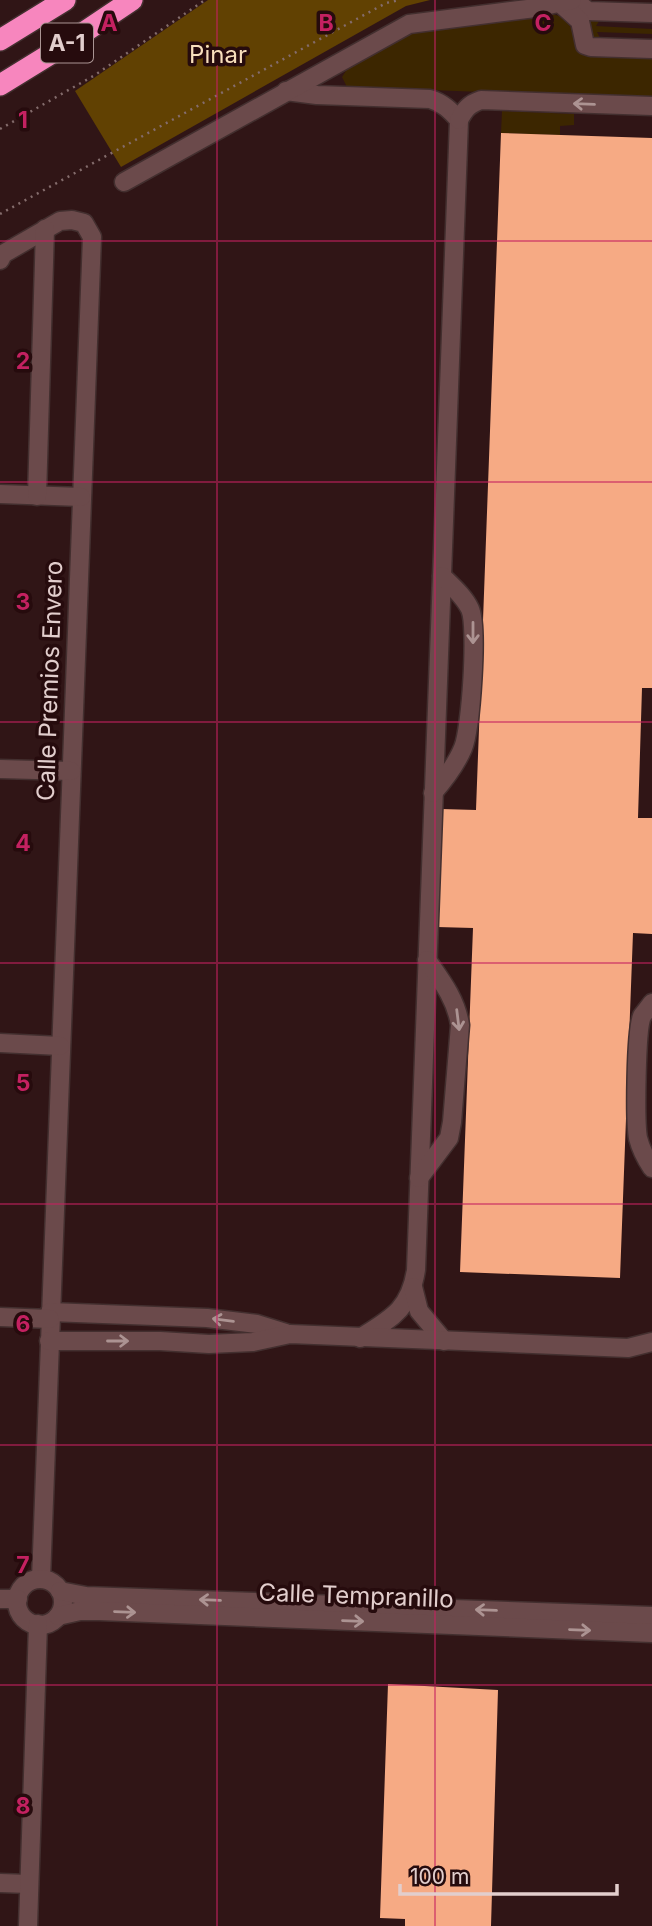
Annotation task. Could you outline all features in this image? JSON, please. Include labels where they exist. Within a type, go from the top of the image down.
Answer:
[{"type":"highway","name":"A-1","points":[[0,40],[65,0]]},
{"type":"highway","name":"A-1","points":[[0,85],[132,0]]},
{"type":"street","points":[[124,182],[409,24],[569,1],[589,11],[652,13]]},
{"type":"street","points":[[569,1],[580,22],[585,45],[652,49]]},
{"type":"street","points":[[331,67],[338,95]]},
{"type":"street","points":[[286,91],[652,106]]},
{"type":"street","points":[[430,99],[449,108],[459,120]]},
{"type":"street","points":[[360,1338],[397,1312],[408,1299],[415,1270],[459,120],[464,110],[481,100]]},
{"type":"street","name":"Calle Premios Envero","points":[[0,260],[3,254],[60,221],[84,223],[92,237],[41,1579]]},
{"type":"street","points":[[37,496],[45,229]]},
{"type":"street","points":[[0,494],[82,497]]},
{"type":"street","points":[[433,793],[451,771],[464,747],[469,729],[472,692],[470,609],[442,576]]},
{"type":"street","points":[[0,769],[71,771]]},
{"type":"street","points":[[419,1178],[449,1138],[460,1024],[453,1000],[427,960]]},
{"type":"street","points":[[652,1003],[641,1018],[636,1116],[642,1152],[652,1168]]},
{"type":"street","points":[[0,1043],[60,1046]]},
{"type":"street","points":[[412,1287],[419,1311],[444,1341]]},
{"type":"street","points":[[0,1317],[50,1315],[206,1318],[257,1324],[290,1335]]},
{"type":"street","points":[[50,1341],[209,1344],[253,1342],[290,1335],[628,1348],[650,1344]]},
{"type":"street","points":[[30,1580],[48,1580],[60,1591],[63,1599],[58,1616],[52,1621],[38,1624],[26,1620],[17,1604],[9,1599],[30,1580]]},
{"type":"street","name":"Calle Tempranillo","points":[[60,1591],[86,1596],[652,1616]]},
{"type":"street","name":"Calle Tempranillo","points":[[58,1616],[80,1611],[99,1611],[652,1633]]},
{"type":"street","points":[[28,1926],[38,1624]]},
{"type":"street","points":[[0,1883],[29,1884]]},
{"type":"path","points":[[0,129],[95,75],[205,0]]},
{"type":"path","points":[[0,214],[386,3],[400,0]]},
{"type":"shaded area","points":[[548,13],[563,17],[575,33],[577,48],[586,55],[652,56],[652,98],[347,87],[342,77],[351,63],[413,30]]},
{"type":"shaded area","points":[[603,15],[596,26],[652,29],[652,34],[597,32],[601,40],[592,39],[588,18]]},
{"type":"shaded area","points":[[502,111],[574,114],[574,125],[560,126],[560,135],[501,133]]},
{"type":"green space","name":"Pinar","points":[[208,0],[430,0],[406,6],[121,167],[75,91]]},
{"type":"building","points":[[501,133],[652,138],[652,688],[642,688],[638,818],[652,818],[652,934],[633,933],[620,1278],[460,1272],[473,928],[437,927],[441,809],[476,810]]},
{"type":"building","points":[[388,1684],[498,1690],[491,1926],[405,1926],[405,1919],[380,1918]]}]
